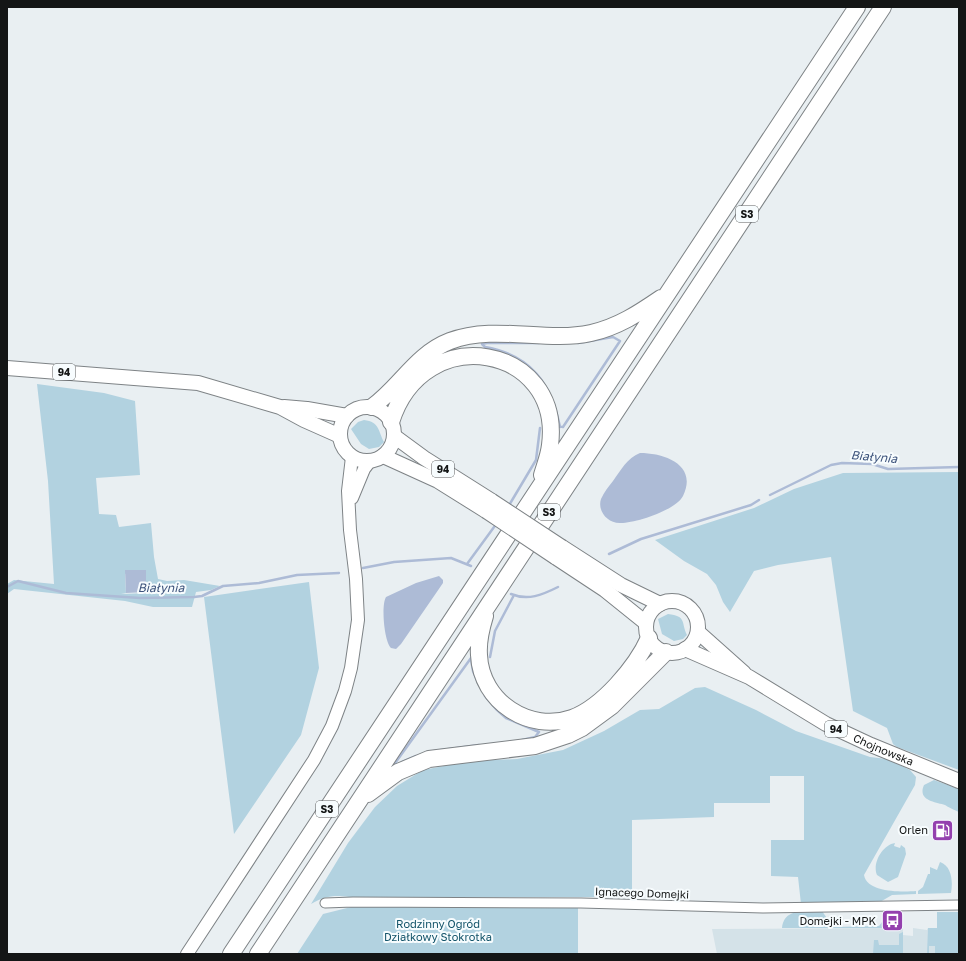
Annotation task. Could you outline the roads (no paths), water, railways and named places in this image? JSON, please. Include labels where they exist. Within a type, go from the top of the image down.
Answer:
[{"type":"highway","name":"S3","points":[[230,954],[857,7]]},
{"type":"highway","name":"S3","points":[[258,954],[883,7]]},
{"type":"highway","points":[[372,407],[385,398],[419,361],[436,347],[478,334],[500,333],[564,335],[590,333],[620,324],[669,292]]},
{"type":"highway","points":[[393,429],[401,399],[409,387],[428,368],[444,360],[473,355],[502,361],[523,373],[538,389],[550,419],[550,446],[532,498]]},
{"type":"highway","points":[[489,604],[480,632],[479,645],[480,666],[484,678],[499,701],[510,710],[536,721],[548,722],[572,718],[594,707],[636,661],[648,631]]},
{"type":"highway","points":[[356,804],[398,772],[429,759],[530,747],[568,735],[582,728],[612,706],[666,652]]},
{"type":"main road","name":"94","points":[[7,368],[185,381],[214,387],[280,407],[340,436]]},
{"type":"main road","name":"94","points":[[280,407],[307,409],[347,416]]},
{"type":"main road","points":[[372,407],[358,408],[347,416],[342,423],[340,436],[342,446],[352,457],[370,461],[383,456],[390,449],[393,429]]},
{"type":"main road","name":"94","points":[[372,407],[384,413],[393,429],[424,458],[489,506],[559,552],[650,600],[660,604],[674,601],[689,607],[697,619],[698,632]]},
{"type":"main road","name":"94","points":[[383,456],[489,506]]},
{"type":"main road","points":[[188,954],[314,760],[340,708],[351,668],[358,620],[348,491],[352,457]]},
{"type":"main road","points":[[349,505],[361,474],[370,461]]},
{"type":"main road","name":"94","points":[[559,552],[605,590],[648,631],[656,647],[666,652]]},
{"type":"main road","points":[[648,631],[651,612],[660,604]]},
{"type":"main road","points":[[666,652],[677,653],[685,649],[695,640],[698,632]]},
{"type":"main road","name":"Chojnowska","points":[[698,632],[726,655],[749,677]]},
{"type":"main road","name":"Chojnowska","points":[[685,649],[749,677],[826,724],[871,745],[959,781]]},
{"type":"street","name":"Ignacego Domejki","points":[[325,903],[565,903],[763,908],[959,905]]},
{"type":"waterway","points":[[558,426],[563,427],[620,341],[613,337],[578,343]]},
{"type":"waterway","points":[[539,343],[482,344],[485,347],[501,351],[527,364],[544,384],[551,397],[560,427]]},
{"type":"waterway","points":[[508,507],[536,460],[540,428]]},
{"type":"waterway","name":"Białynia","points":[[770,495],[831,465],[842,463],[872,464],[888,469],[959,467]]},
{"type":"waterway","name":"Białynia","points":[[609,554],[641,539],[751,505],[759,500]]},
{"type":"waterway","points":[[467,564],[497,523]]},
{"type":"waterway","name":"Białynia","points":[[363,568],[394,562],[451,558],[471,566]]},
{"type":"waterway","name":"Białynia","points":[[7,587],[18,581],[66,593],[140,598],[194,597],[202,596],[223,586],[259,583],[297,575],[339,573]]},
{"type":"waterway","name":"Białynia","points":[[511,594],[529,597],[558,587]]},
{"type":"waterway","points":[[490,657],[495,631],[514,595]]},
{"type":"waterway","points":[[396,765],[393,766],[471,658]]},
{"type":"waterway","points":[[471,659],[473,671],[479,685]]},
{"type":"waterway","points":[[485,696],[506,718],[539,732],[535,737],[522,740]]},
{"type":"waterway","points":[[434,751],[479,745]]},
{"type":"waterway","points":[[402,762],[416,756]]},
{"type":"place","name":"Orlen","points":[[943,830]]},
{"type":"place","name":"Domejki - MPK","points":[[892,921]]},
{"type":"park label","name":"Rodzinny Ogród Działkowy Stokrotka","points":[[438,930]]}]
